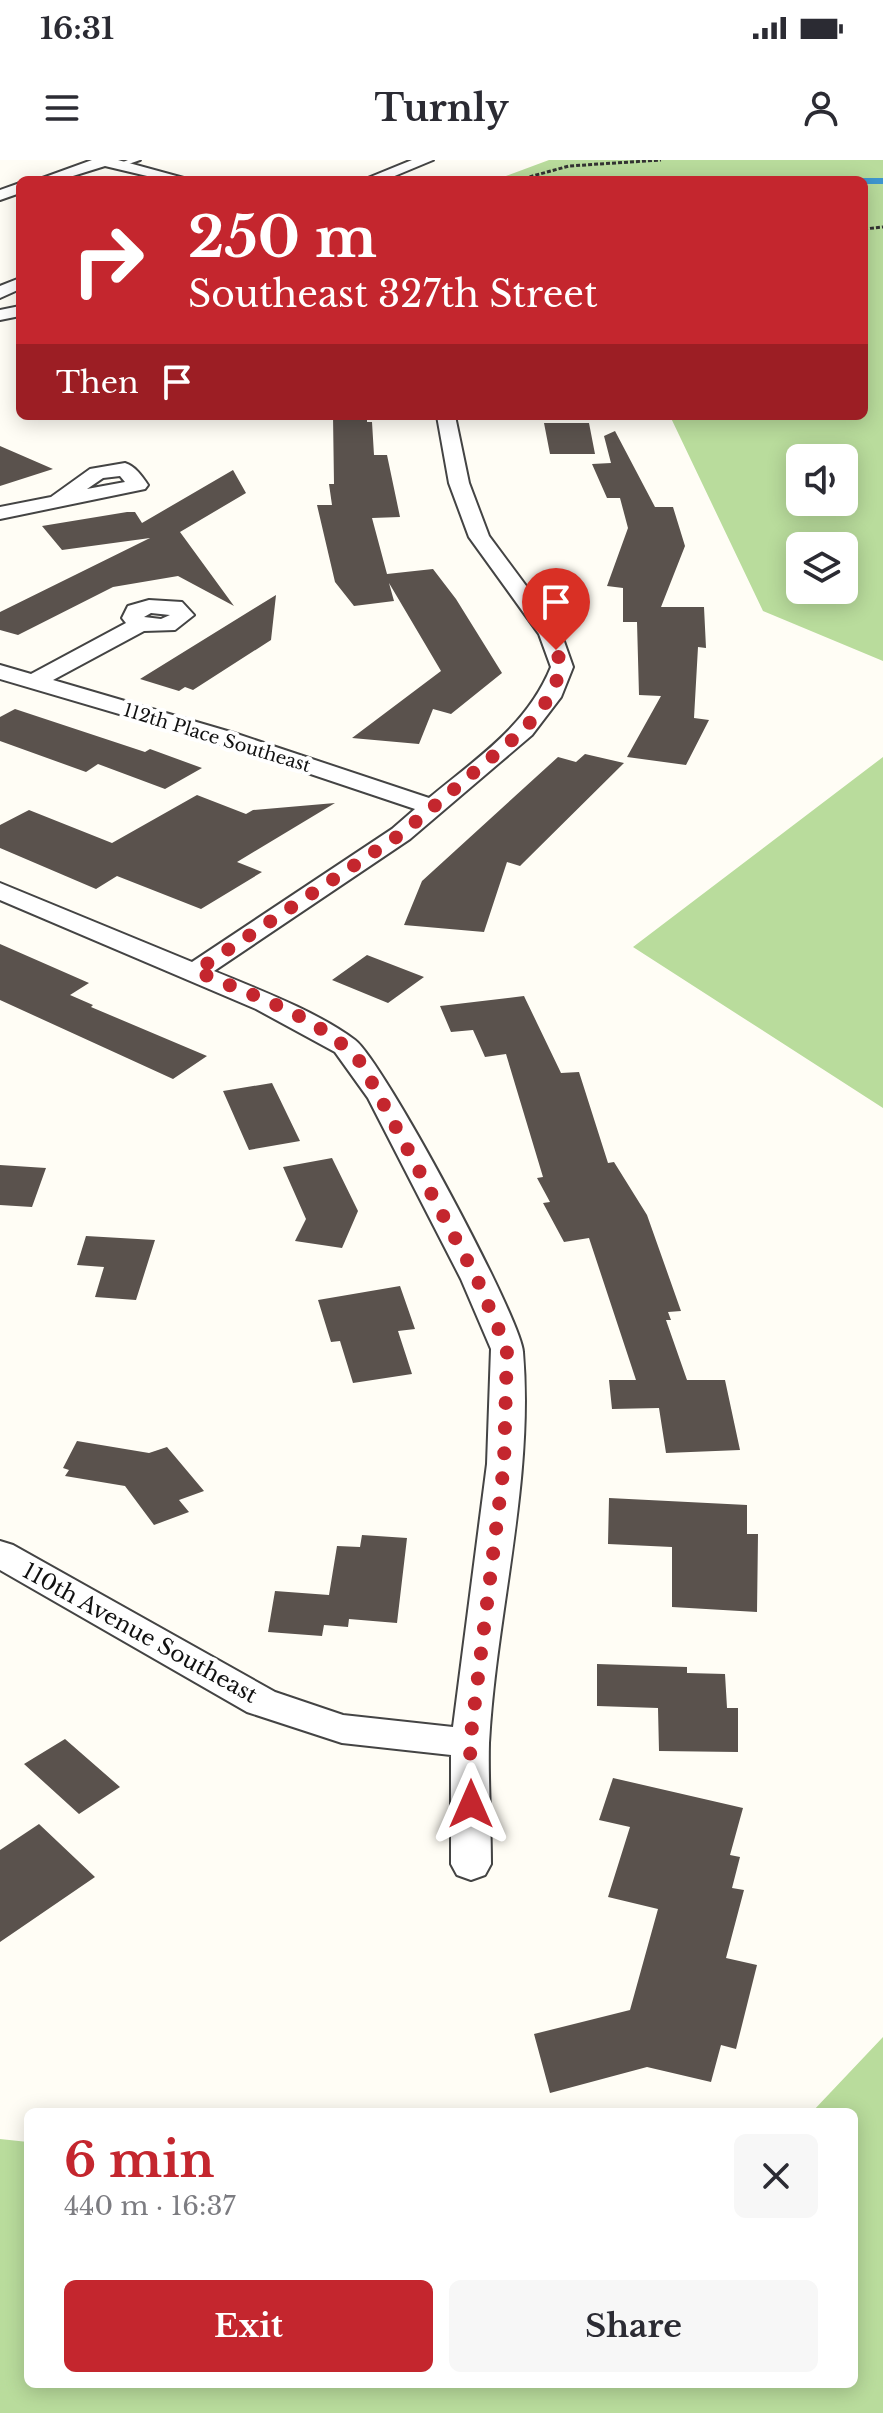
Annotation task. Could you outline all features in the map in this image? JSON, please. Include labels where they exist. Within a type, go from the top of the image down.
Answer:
[{"type":"street","points":[[56,176],[102,160],[128,162],[171,176]]},
{"type":"street","points":[[382,176],[426,160]]},
{"type":"street","points":[[196,971],[401,834],[524,730],[550,697],[562,667],[550,633],[492,559],[467,511],[447,420]]},
{"type":"street","points":[[0,513],[58,501]]},
{"type":"street","points":[[31,683],[141,624]]},
{"type":"street","name":"112th Place Southeast","points":[[0,672],[226,738],[433,807]]},
{"type":"street","points":[[0,891],[196,971],[316,1027],[345,1046],[362,1064],[477,1279],[507,1349],[504,1464],[470,1743],[471,1864]]},
{"type":"street","name":"110th Avenue Southeast","points":[[0,1554],[261,1702],[342,1729],[470,1743]]},
{"type":"path","points":[[533,176],[569,166],[661,160]]},
{"type":"green space","points":[[549,160],[883,160],[883,661],[763,611],[672,420],[868,420],[868,176],[506,176]]},
{"type":"green space","points":[[883,757],[883,1108],[633,947]]},
{"type":"green space","points":[[883,2037],[883,2413],[0,2413],[0,2139],[24,2142],[24,2388],[858,2388],[858,2108],[816,2108]]},
{"type":"building","points":[[333,420],[372,422],[374,455],[387,455],[400,517],[372,518],[387,574],[433,569],[456,599],[502,673],[451,714],[433,709],[419,744],[352,738],[441,671],[389,583],[394,601],[354,606],[335,582],[317,505],[332,505],[329,484],[334,484]]},
{"type":"building","points":[[544,423],[589,423],[595,454],[550,454]]},
{"type":"building","points":[[615,431],[655,507],[673,507],[685,546],[661,607],[704,607],[706,648],[698,647],[694,718],[709,720],[686,765],[627,757],[661,696],[639,695],[637,622],[623,622],[623,588],[607,586],[628,528],[620,498],[607,498],[592,464],[611,463],[604,436]]},
{"type":"building","points":[[0,446],[53,469],[0,486]]},
{"type":"building","points":[[233,470],[246,493],[180,532],[234,606],[178,576],[113,587],[18,635],[0,630],[0,612],[150,538],[62,550],[42,526],[127,512],[135,512],[142,523]]},
{"type":"building","points":[[276,595],[271,640],[193,690],[185,687],[179,691],[140,679]]},
{"type":"building","points":[[15,709],[145,752],[150,749],[202,768],[165,789],[98,764],[86,772],[0,741],[0,717]]},
{"type":"building","points":[[585,754],[624,763],[520,866],[507,862],[484,932],[404,925],[422,881],[558,757],[576,762]]},
{"type":"building","points":[[197,795],[246,814],[253,810],[335,803],[237,862],[262,872],[201,909],[117,876],[96,889],[0,848],[0,825],[29,810],[112,843]]},
{"type":"building","points":[[0,944],[89,983],[70,995],[93,1005],[91,1007],[207,1056],[173,1079],[0,1000]]},
{"type":"building","points":[[367,955],[424,977],[388,1003],[332,980]]},
{"type":"building","points":[[524,996],[561,1073],[579,1072],[608,1163],[614,1162],[647,1215],[681,1311],[668,1312],[671,1320],[666,1320],[687,1380],[725,1380],[740,1450],[666,1453],[659,1408],[612,1409],[609,1380],[636,1380],[589,1238],[564,1242],[543,1203],[550,1202],[537,1178],[543,1177],[506,1054],[485,1057],[473,1030],[451,1032],[440,1006]]},
{"type":"building","points":[[272,1083],[300,1141],[249,1150],[223,1091]]},
{"type":"building","points":[[332,1158],[358,1211],[342,1248],[295,1241],[306,1219],[283,1167]]},
{"type":"building","points":[[0,1165],[46,1168],[32,1207],[0,1205]]},
{"type":"building","points":[[86,1236],[155,1240],[136,1300],[95,1297],[104,1267],[77,1265]]},
{"type":"building","points":[[400,1286],[415,1329],[398,1331],[412,1374],[353,1383],[340,1341],[331,1342],[318,1300]]},
{"type":"building","points":[[77,1441],[149,1453],[167,1447],[204,1491],[179,1500],[189,1512],[154,1525],[125,1486],[65,1476],[69,1470],[63,1468]]},
{"type":"building","points":[[609,1498],[747,1505],[747,1534],[758,1534],[757,1612],[672,1607],[672,1547],[608,1544]]},
{"type":"building","points":[[362,1535],[407,1538],[397,1623],[349,1619],[348,1627],[324,1625],[322,1636],[268,1632],[275,1591],[329,1595],[337,1546],[360,1547]]},
{"type":"building","points":[[597,1664],[687,1667],[687,1673],[725,1674],[727,1708],[738,1708],[738,1752],[659,1751],[658,1708],[597,1706]]},
{"type":"building","points":[[65,1739],[120,1787],[79,1814],[24,1764]]},
{"type":"building","points":[[613,1778],[743,1808],[730,1855],[740,1857],[732,1888],[744,1890],[726,1958],[757,1965],[736,2049],[721,2045],[711,2082],[647,2067],[550,2093],[534,2034],[630,2010],[658,1909],[608,1897],[630,1827],[599,1820]]},
{"type":"building","points":[[39,1824],[95,1877],[0,1942],[0,1850]]},
{"type":"waterway","points":[[868,181],[883,181]]},
{"type":"route","points":[[471,1804],[470,1743],[504,1464],[507,1349],[477,1279],[383,1098],[362,1064],[345,1046],[316,1027],[196,971],[401,834],[524,730],[550,697],[562,667],[556,650]]}]
